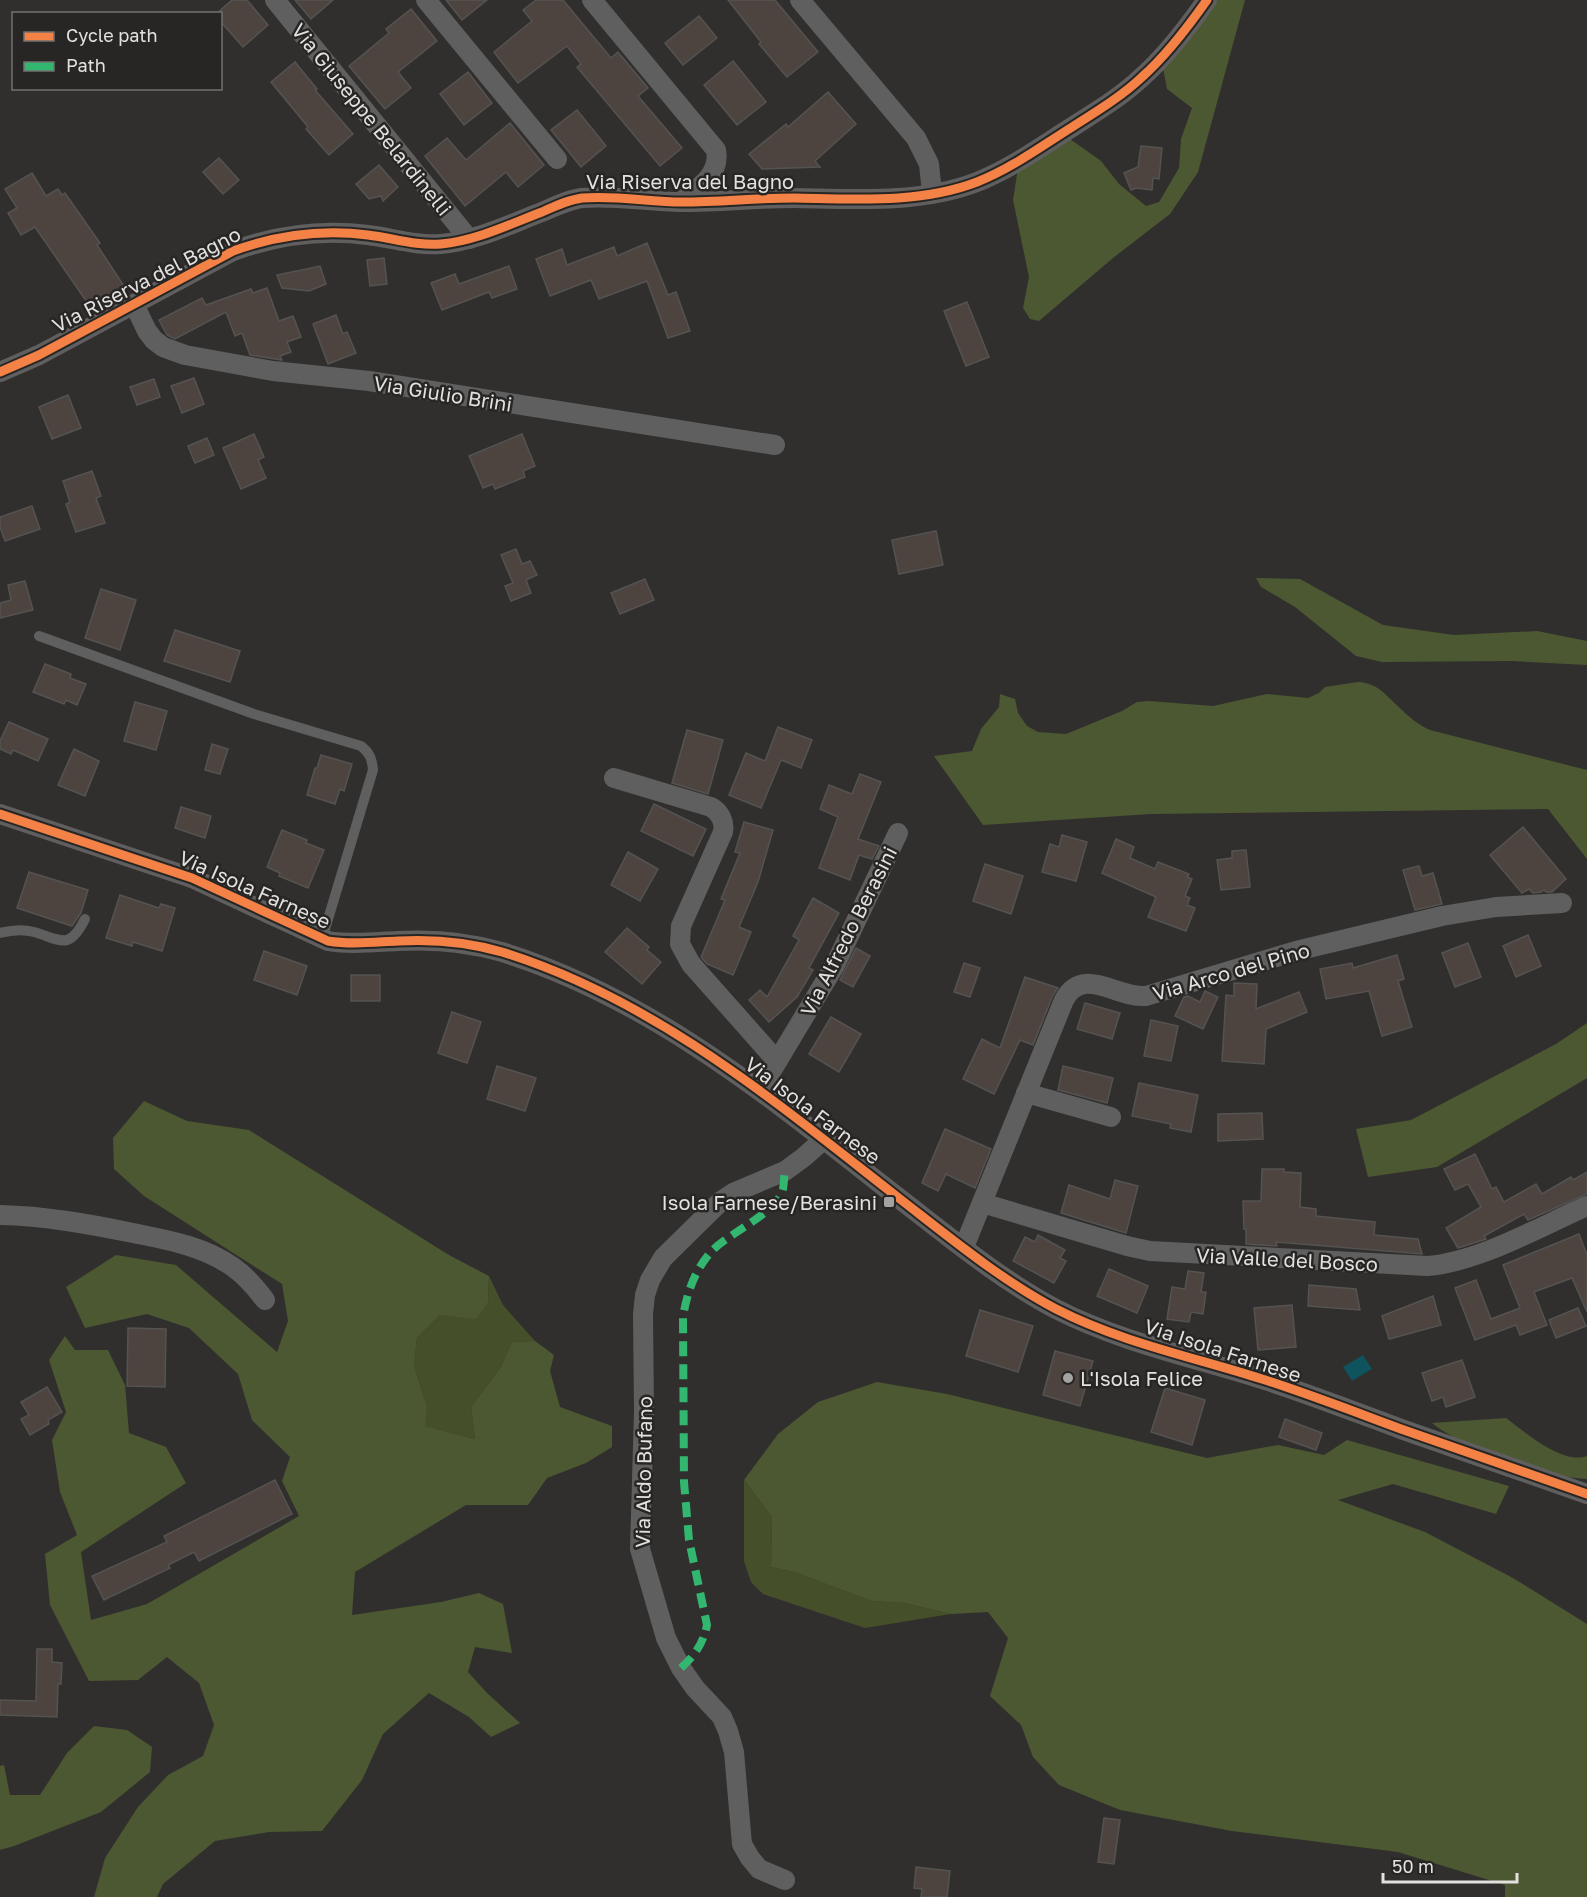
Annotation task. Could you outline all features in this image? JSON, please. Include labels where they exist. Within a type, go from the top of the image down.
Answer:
[{"type":"street","name":"Via Giuseppe Belardinelli","points":[[275,0],[469,239]]},
{"type":"street","points":[[426,0],[557,159]]},
{"type":"street","points":[[592,0],[716,150],[717,160],[712,174],[680,202]]},
{"type":"street","points":[[800,0],[916,138],[929,164],[932,194]]},
{"type":"street","name":"Via Riserva del Bagno","points":[[0,372],[39,355],[233,251],[283,236],[348,232],[427,245],[444,244],[469,239],[579,198],[612,197],[680,202],[791,198],[850,200],[911,197],[975,183],[1001,171],[1101,108],[1142,78],[1188,27],[1207,0]]},
{"type":"street","name":"Via Giulio Brini","points":[[134,304],[147,331],[156,342],[163,347],[194,357],[273,371],[369,381],[776,445]]},
{"type":"street","points":[[615,778],[711,807],[718,813],[723,822],[723,832],[681,926],[680,944],[691,964],[777,1061]]},
{"type":"street","name":"Via Isola Farnese","points":[[0,814],[200,881],[322,939],[344,943],[444,941],[479,946],[520,958],[577,980],[630,1007],[707,1054],[760,1090],[964,1247],[1043,1302],[1106,1330],[1278,1385],[1587,1494]]},
{"type":"street","name":"Via Alfredo Berasini","points":[[760,1090],[835,965],[898,833]]},
{"type":"street","name":"Via Arco del Pino","points":[[964,1247],[1064,1000],[1070,990],[1079,984],[1089,983],[1122,994],[1146,996],[1287,954],[1442,916],[1483,908],[1562,903]]},
{"type":"street","points":[[1026,1093],[1112,1117]]},
{"type":"street","name":"Via Aldo Bufano","points":[[785,1880],[759,1869],[742,1844],[734,1752],[728,1731],[722,1717],[695,1688],[681,1668],[666,1638],[640,1549],[644,1412],[643,1314],[645,1295],[650,1280],[663,1258],[721,1201],[785,1171],[804,1158],[823,1140]]},
{"type":"street","name":"Via Valle del Bosco","points":[[982,1203],[1150,1251],[1427,1266],[1469,1258],[1587,1206]]},
{"type":"street","points":[[0,1215],[43,1218],[105,1227],[186,1245],[212,1255],[233,1267],[265,1300]]},
{"type":"lane","points":[[39,636],[254,714],[361,746],[366,750],[372,760],[373,770],[322,939]]},
{"type":"lane","points":[[0,933],[24,930],[55,940],[67,941],[76,934],[85,919]]},
{"type":"green space","points":[[1212,0],[1245,0],[1198,172],[1170,214],[1113,258],[1039,321],[1030,319],[1023,308],[1029,277],[1013,200],[1018,168],[1070,139],[1101,161],[1119,184],[1146,206],[1159,202],[1179,168],[1181,139],[1192,108],[1167,89],[1163,68]]},
{"type":"green space","points":[[1256,578],[1300,579],[1383,625],[1454,635],[1537,631],[1587,641],[1587,665],[1512,661],[1382,662],[1356,656],[1295,607],[1261,587]]},
{"type":"green space","points":[[1358,682],[1377,688],[1411,719],[1430,730],[1587,770],[1587,859],[1548,809],[1151,814],[983,825],[934,756],[972,751],[981,729],[999,707],[1000,694],[1015,699],[1018,713],[1027,726],[1038,732],[1066,734],[1122,711],[1137,702],[1213,706],[1267,694],[1308,698],[1325,687]]},
{"type":"green space","points":[[1587,1023],[1587,1078],[1437,1167],[1368,1177],[1356,1129],[1411,1120],[1556,1044]]},
{"type":"green space","points":[[144,1101],[187,1121],[249,1130],[449,1255],[489,1276],[488,1302],[476,1319],[440,1315],[417,1338],[414,1366],[427,1406],[425,1426],[475,1439],[471,1407],[500,1368],[512,1342],[535,1341],[554,1355],[550,1371],[560,1407],[612,1426],[612,1447],[586,1463],[547,1478],[528,1505],[466,1505],[355,1572],[352,1615],[441,1602],[479,1593],[503,1604],[512,1653],[475,1647],[468,1672],[520,1723],[491,1737],[469,1717],[429,1693],[383,1734],[362,1780],[322,1831],[269,1832],[215,1841],[163,1884],[157,1897],[94,1897],[105,1858],[138,1807],[168,1775],[203,1756],[214,1725],[199,1683],[167,1657],[138,1680],[89,1681],[50,1605],[45,1554],[77,1535],[60,1492],[52,1440],[66,1412],[49,1360],[65,1336],[75,1350],[108,1350],[125,1385],[129,1433],[166,1447],[186,1483],[81,1552],[91,1620],[147,1604],[299,1516],[282,1481],[290,1457],[252,1420],[238,1374],[189,1328],[147,1314],[85,1328],[66,1287],[116,1255],[176,1265],[277,1352],[288,1321],[282,1284],[144,1196],[114,1169],[113,1138]]},
{"type":"green space","points":[[489,1276],[503,1305],[535,1341],[512,1342],[500,1368],[471,1407],[475,1439],[424,1426],[427,1406],[414,1366],[417,1338],[440,1315],[488,1302]]},
{"type":"green space","points":[[877,1382],[947,1394],[1207,1458],[1278,1445],[1324,1455],[1347,1440],[1509,1486],[1496,1514],[1393,1484],[1338,1500],[1425,1532],[1513,1578],[1587,1624],[1587,1897],[1505,1897],[1505,1885],[1398,1852],[1232,1831],[1120,1810],[1059,1785],[1033,1757],[1021,1725],[990,1696],[1008,1638],[988,1612],[951,1614],[904,1603],[871,1601],[797,1573],[771,1567],[772,1517],[744,1480],[778,1434],[818,1402]]},
{"type":"green space","points":[[1506,1418],[1533,1439],[1555,1452],[1577,1458],[1587,1456],[1587,1479],[1550,1474],[1505,1460],[1456,1438],[1432,1423]]},
{"type":"green space","points":[[744,1480],[772,1517],[771,1567],[797,1573],[871,1601],[904,1603],[951,1614],[865,1628],[763,1594],[751,1582],[744,1561]]},
{"type":"green space","points":[[94,1726],[127,1730],[152,1747],[150,1772],[101,1812],[0,1850],[0,1766],[4,1765],[10,1795],[40,1795],[67,1753]]},
{"type":"water","points":[[1363,1355],[1372,1369],[1352,1381],[1343,1367]]},
{"type":"building","points":[[232,0],[247,0],[268,25],[243,47],[222,23],[222,12],[218,12]]},
{"type":"building","points":[[295,0],[333,0],[311,19]]},
{"type":"building","points":[[446,0],[487,0],[462,20]]},
{"type":"building","points":[[536,0],[563,0],[611,58],[618,52],[648,88],[638,96],[682,148],[660,166],[577,67],[581,64],[567,46],[518,83],[494,52],[532,21],[523,10]]},
{"type":"building","points":[[728,0],[775,0],[818,52],[787,77],[759,44],[761,42]]},
{"type":"building","points":[[411,9],[437,41],[398,72],[411,88],[385,109],[349,66],[389,33],[386,29]]},
{"type":"building","points":[[699,16],[717,38],[683,65],[665,43]]},
{"type":"building","points":[[733,61],[766,102],[737,125],[704,85]]},
{"type":"building","points":[[295,62],[317,89],[315,90],[353,134],[329,155],[306,129],[308,127],[271,82]]},
{"type":"building","points":[[468,72],[492,103],[464,125],[440,94]]},
{"type":"building","points":[[828,92],[856,124],[815,161],[820,167],[762,169],[749,154],[786,124],[788,127]]},
{"type":"building","points":[[577,110],[606,146],[581,167],[551,130]]},
{"type":"building","points":[[510,123],[544,165],[518,187],[506,172],[465,206],[425,156],[447,138],[466,160]]},
{"type":"building","points":[[1141,146],[1162,148],[1159,179],[1153,178],[1152,190],[1136,188],[1131,190],[1124,173],[1138,167]]},
{"type":"building","points":[[219,158],[239,180],[223,194],[203,172]]},
{"type":"building","points":[[379,165],[398,187],[383,201],[381,196],[369,199],[356,184]]},
{"type":"building","points":[[32,173],[46,196],[58,189],[62,195],[65,193],[100,243],[97,245],[124,286],[91,308],[35,227],[21,235],[8,213],[17,208],[5,189]]},
{"type":"building","points":[[647,243],[668,295],[676,292],[690,331],[668,338],[647,281],[599,299],[591,280],[550,296],[536,259],[562,249],[567,265],[614,247],[617,256]]},
{"type":"building","points":[[384,258],[387,284],[370,286],[367,260]]},
{"type":"building","points":[[320,266],[326,284],[309,291],[282,288],[277,275]]},
{"type":"building","points":[[509,266],[517,289],[492,298],[489,292],[442,310],[431,283],[455,274],[459,284]]},
{"type":"building","points":[[267,288],[279,321],[293,316],[301,337],[287,342],[291,352],[280,356],[282,360],[250,355],[242,333],[235,336],[226,312],[175,339],[167,335],[159,320],[202,298],[206,305],[251,289],[253,293]]},
{"type":"building","points":[[967,302],[989,357],[966,366],[944,311]]},
{"type":"building","points":[[336,315],[343,334],[347,332],[356,353],[328,364],[313,324]]},
{"type":"building","points":[[194,378],[204,404],[182,413],[171,386]]},
{"type":"building","points":[[154,379],[160,397],[137,405],[130,387]]},
{"type":"building","points":[[68,395],[81,428],[52,439],[39,407]]},
{"type":"building","points":[[254,434],[264,457],[258,460],[266,478],[241,489],[223,448]]},
{"type":"building","points":[[522,434],[535,466],[523,471],[525,477],[495,489],[493,484],[483,488],[469,456]]},
{"type":"building","points":[[207,438],[214,455],[195,463],[188,446]]},
{"type":"building","points":[[92,471],[101,496],[96,498],[105,523],[76,532],[66,504],[70,502],[63,481]]},
{"type":"building","points":[[32,506],[40,529],[5,541],[0,527],[0,517]]},
{"type":"building","points":[[936,531],[943,565],[899,574],[892,540]]},
{"type":"building","points":[[516,549],[522,564],[530,561],[537,575],[526,580],[531,593],[511,601],[505,586],[513,583],[501,555]]},
{"type":"building","points":[[645,579],[654,600],[620,614],[611,593]]},
{"type":"building","points":[[25,581],[33,610],[0,618],[0,603],[11,600],[8,585]]},
{"type":"building","points":[[101,589],[136,600],[120,650],[85,638]]},
{"type":"building","points":[[175,630],[240,651],[230,682],[164,661]]},
{"type":"building","points":[[45,664],[71,674],[70,678],[86,684],[77,705],[66,700],[64,704],[33,692]]},
{"type":"building","points":[[135,702],[167,711],[156,750],[124,741]]},
{"type":"building","points":[[9,722],[48,739],[38,761],[13,750],[11,754],[0,749],[0,741]]},
{"type":"building","points":[[778,727],[812,740],[801,768],[781,760],[761,808],[729,795],[746,753],[765,761]]},
{"type":"building","points":[[687,730],[723,740],[708,794],[672,783]]},
{"type":"building","points":[[212,744],[228,749],[220,774],[205,770]]},
{"type":"building","points":[[74,749],[99,761],[85,796],[58,785]]},
{"type":"building","points":[[321,755],[352,764],[344,791],[340,789],[335,804],[307,795]]},
{"type":"building","points":[[860,774],[881,782],[858,839],[879,846],[872,859],[859,855],[850,880],[819,868],[838,817],[820,809],[829,785],[852,794]]},
{"type":"building","points":[[654,804],[706,829],[693,856],[641,831]]},
{"type":"building","points":[[181,807],[211,816],[205,838],[175,828]]},
{"type":"building","points":[[744,822],[773,830],[758,882],[739,927],[751,932],[733,975],[707,964],[701,957],[725,900],[721,899],[740,853],[735,852]]},
{"type":"building","points":[[1523,827],[1566,879],[1552,892],[1544,890],[1533,893],[1529,889],[1522,893],[1490,855]]},
{"type":"building","points":[[282,830],[324,850],[308,888],[279,876],[280,873],[267,867]]},
{"type":"building","points":[[1062,835],[1087,842],[1076,881],[1042,872],[1050,844],[1059,847]]},
{"type":"building","points":[[1116,839],[1134,847],[1130,858],[1155,869],[1158,862],[1189,874],[1187,877],[1192,879],[1185,896],[1190,898],[1187,905],[1195,908],[1186,931],[1148,917],[1156,897],[1102,873]]},
{"type":"building","points":[[1246,850],[1250,887],[1221,890],[1217,860],[1232,858],[1232,851]]},
{"type":"building","points":[[628,852],[658,869],[640,901],[611,885]]},
{"type":"building","points":[[985,864],[1023,876],[1011,914],[973,901]]},
{"type":"building","points":[[1419,866],[1422,876],[1433,873],[1442,904],[1415,910],[1403,870]]},
{"type":"building","points":[[29,872],[88,890],[81,913],[72,926],[17,908]]},
{"type":"building","points":[[120,895],[159,908],[161,904],[175,908],[162,951],[133,942],[132,946],[106,938]]},
{"type":"building","points":[[813,898],[839,913],[809,968],[813,970],[797,997],[769,1022],[749,1000],[760,990],[767,997],[799,940],[793,936]]},
{"type":"building","points":[[627,928],[649,947],[647,950],[661,962],[642,984],[605,952]]},
{"type":"building","points":[[1528,935],[1541,966],[1516,977],[1503,946]]},
{"type":"building","points":[[1468,943],[1481,977],[1455,987],[1442,953]]},
{"type":"building","points":[[856,948],[870,956],[853,987],[840,980]]},
{"type":"building","points":[[264,951],[307,966],[297,995],[254,980]]},
{"type":"building","points":[[1397,955],[1404,979],[1398,981],[1412,1027],[1382,1036],[1369,991],[1326,999],[1320,969],[1352,963],[1353,968]]},
{"type":"building","points":[[964,963],[980,968],[970,997],[954,992]]},
{"type":"building","points":[[351,975],[380,975],[380,1001],[351,1001]]},
{"type":"building","points":[[1025,977],[1058,988],[1033,1045],[1020,1040],[994,1094],[963,1079],[982,1039],[1000,1048]]},
{"type":"building","points":[[1234,983],[1257,984],[1256,1009],[1299,992],[1307,1012],[1266,1029],[1264,1064],[1222,1061],[1226,995],[1234,996]]},
{"type":"building","points":[[1205,991],[1218,997],[1203,1029],[1175,1016],[1184,997],[1188,996],[1200,1002]]},
{"type":"building","points":[[1085,1003],[1120,1013],[1112,1039],[1077,1029]]},
{"type":"building","points":[[452,1012],[481,1022],[467,1063],[438,1053]]},
{"type":"building","points":[[831,1017],[861,1034],[839,1072],[809,1054]]},
{"type":"building","points":[[1151,1020],[1178,1026],[1171,1061],[1144,1056]]},
{"type":"building","points":[[497,1066],[536,1078],[525,1111],[487,1099]]},
{"type":"building","points":[[1063,1066],[1113,1078],[1107,1103],[1058,1090]]},
{"type":"building","points":[[1139,1083],[1198,1095],[1191,1132],[1170,1128],[1171,1124],[1132,1116]]},
{"type":"building","points":[[1262,1113],[1263,1139],[1218,1141],[1218,1114]]},
{"type":"building","points":[[945,1129],[991,1149],[975,1188],[946,1174],[938,1191],[922,1183]]},
{"type":"building","points":[[1475,1154],[1492,1189],[1496,1187],[1504,1202],[1536,1184],[1542,1194],[1571,1177],[1573,1180],[1587,1172],[1587,1194],[1528,1220],[1524,1214],[1484,1236],[1486,1239],[1458,1248],[1446,1228],[1481,1207],[1468,1184],[1455,1190],[1444,1169]]},
{"type":"building","points":[[1262,1169],[1284,1169],[1284,1172],[1301,1173],[1300,1207],[1316,1209],[1316,1216],[1375,1222],[1374,1235],[1418,1239],[1422,1254],[1276,1242],[1277,1246],[1246,1244],[1243,1201],[1261,1201]]},
{"type":"building","points":[[1115,1180],[1138,1186],[1126,1233],[1061,1213],[1069,1185],[1110,1199]]},
{"type":"building","points":[[1579,1234],[1587,1255],[1587,1312],[1572,1278],[1534,1292],[1547,1325],[1520,1335],[1516,1325],[1475,1340],[1455,1288],[1476,1280],[1491,1319],[1520,1308],[1503,1265]]},
{"type":"building","points":[[1038,1235],[1065,1250],[1060,1258],[1066,1261],[1054,1283],[1013,1261],[1025,1237],[1035,1242]]},
{"type":"building","points":[[1109,1269],[1148,1286],[1137,1313],[1097,1296]]},
{"type":"building","points":[[1188,1271],[1204,1273],[1201,1292],[1206,1292],[1203,1314],[1191,1312],[1189,1322],[1167,1319],[1172,1287],[1185,1289]]},
{"type":"building","points":[[1309,1285],[1356,1289],[1360,1310],[1308,1306]]},
{"type":"building","points":[[1433,1296],[1441,1325],[1389,1339],[1382,1316]]},
{"type":"building","points":[[1292,1305],[1296,1347],[1258,1350],[1254,1308]]},
{"type":"building","points":[[1578,1308],[1586,1326],[1556,1338],[1549,1320]]},
{"type":"building","points":[[980,1310],[1033,1326],[1018,1372],[966,1356]]},
{"type":"building","points":[[128,1328],[166,1329],[165,1387],[127,1386]]},
{"type":"building","name":"L'Isola Felice","points":[[1055,1351],[1093,1361],[1080,1406],[1043,1395]]},
{"type":"building","points":[[1462,1360],[1475,1397],[1446,1407],[1443,1397],[1432,1401],[1422,1373]]},
{"type":"building","points":[[47,1387],[62,1412],[48,1420],[49,1424],[30,1435],[21,1419],[29,1415],[21,1402]]},
{"type":"building","points":[[1165,1388],[1205,1400],[1192,1445],[1151,1432]]},
{"type":"building","points":[[1285,1419],[1322,1433],[1316,1450],[1279,1437]]},
{"type":"building","points":[[275,1480],[292,1514],[199,1561],[194,1552],[168,1565],[170,1568],[104,1600],[92,1576],[167,1542],[164,1536]]},
{"type":"building","points":[[37,1649],[52,1649],[52,1662],[62,1663],[61,1684],[58,1684],[57,1717],[0,1715],[0,1700],[36,1701]]},
{"type":"building","points":[[1104,1818],[1120,1820],[1114,1864],[1098,1862]]},
{"type":"building","points":[[916,1867],[950,1871],[947,1897],[921,1897],[922,1889],[914,1888]]},
{"type":"marked path","points":[[681,1668],[698,1649],[707,1625],[689,1540],[684,1482],[683,1317],[689,1291],[704,1260],[718,1246],[772,1206],[783,1189],[785,1171]]},
{"type":"cycle path","points":[[0,372],[39,355],[233,251],[283,237],[316,233],[351,233],[414,243],[441,244],[480,236],[582,198],[607,197],[682,202],[780,198],[887,199],[955,189],[977,182],[1013,165],[1098,111],[1125,91],[1169,50],[1207,0]]},
{"type":"cycle path","points":[[0,814],[192,878],[328,941],[450,942],[502,952],[558,972],[662,1025],[712,1057],[760,1091],[976,1257],[1015,1285],[1056,1309],[1105,1331],[1280,1385],[1587,1494]]},
{"type":"place","name":"Isola Farnese/Berasini","points":[[889,1202]]},
{"type":"place","name":"L'Isola Felice","points":[[1068,1378]]}]
